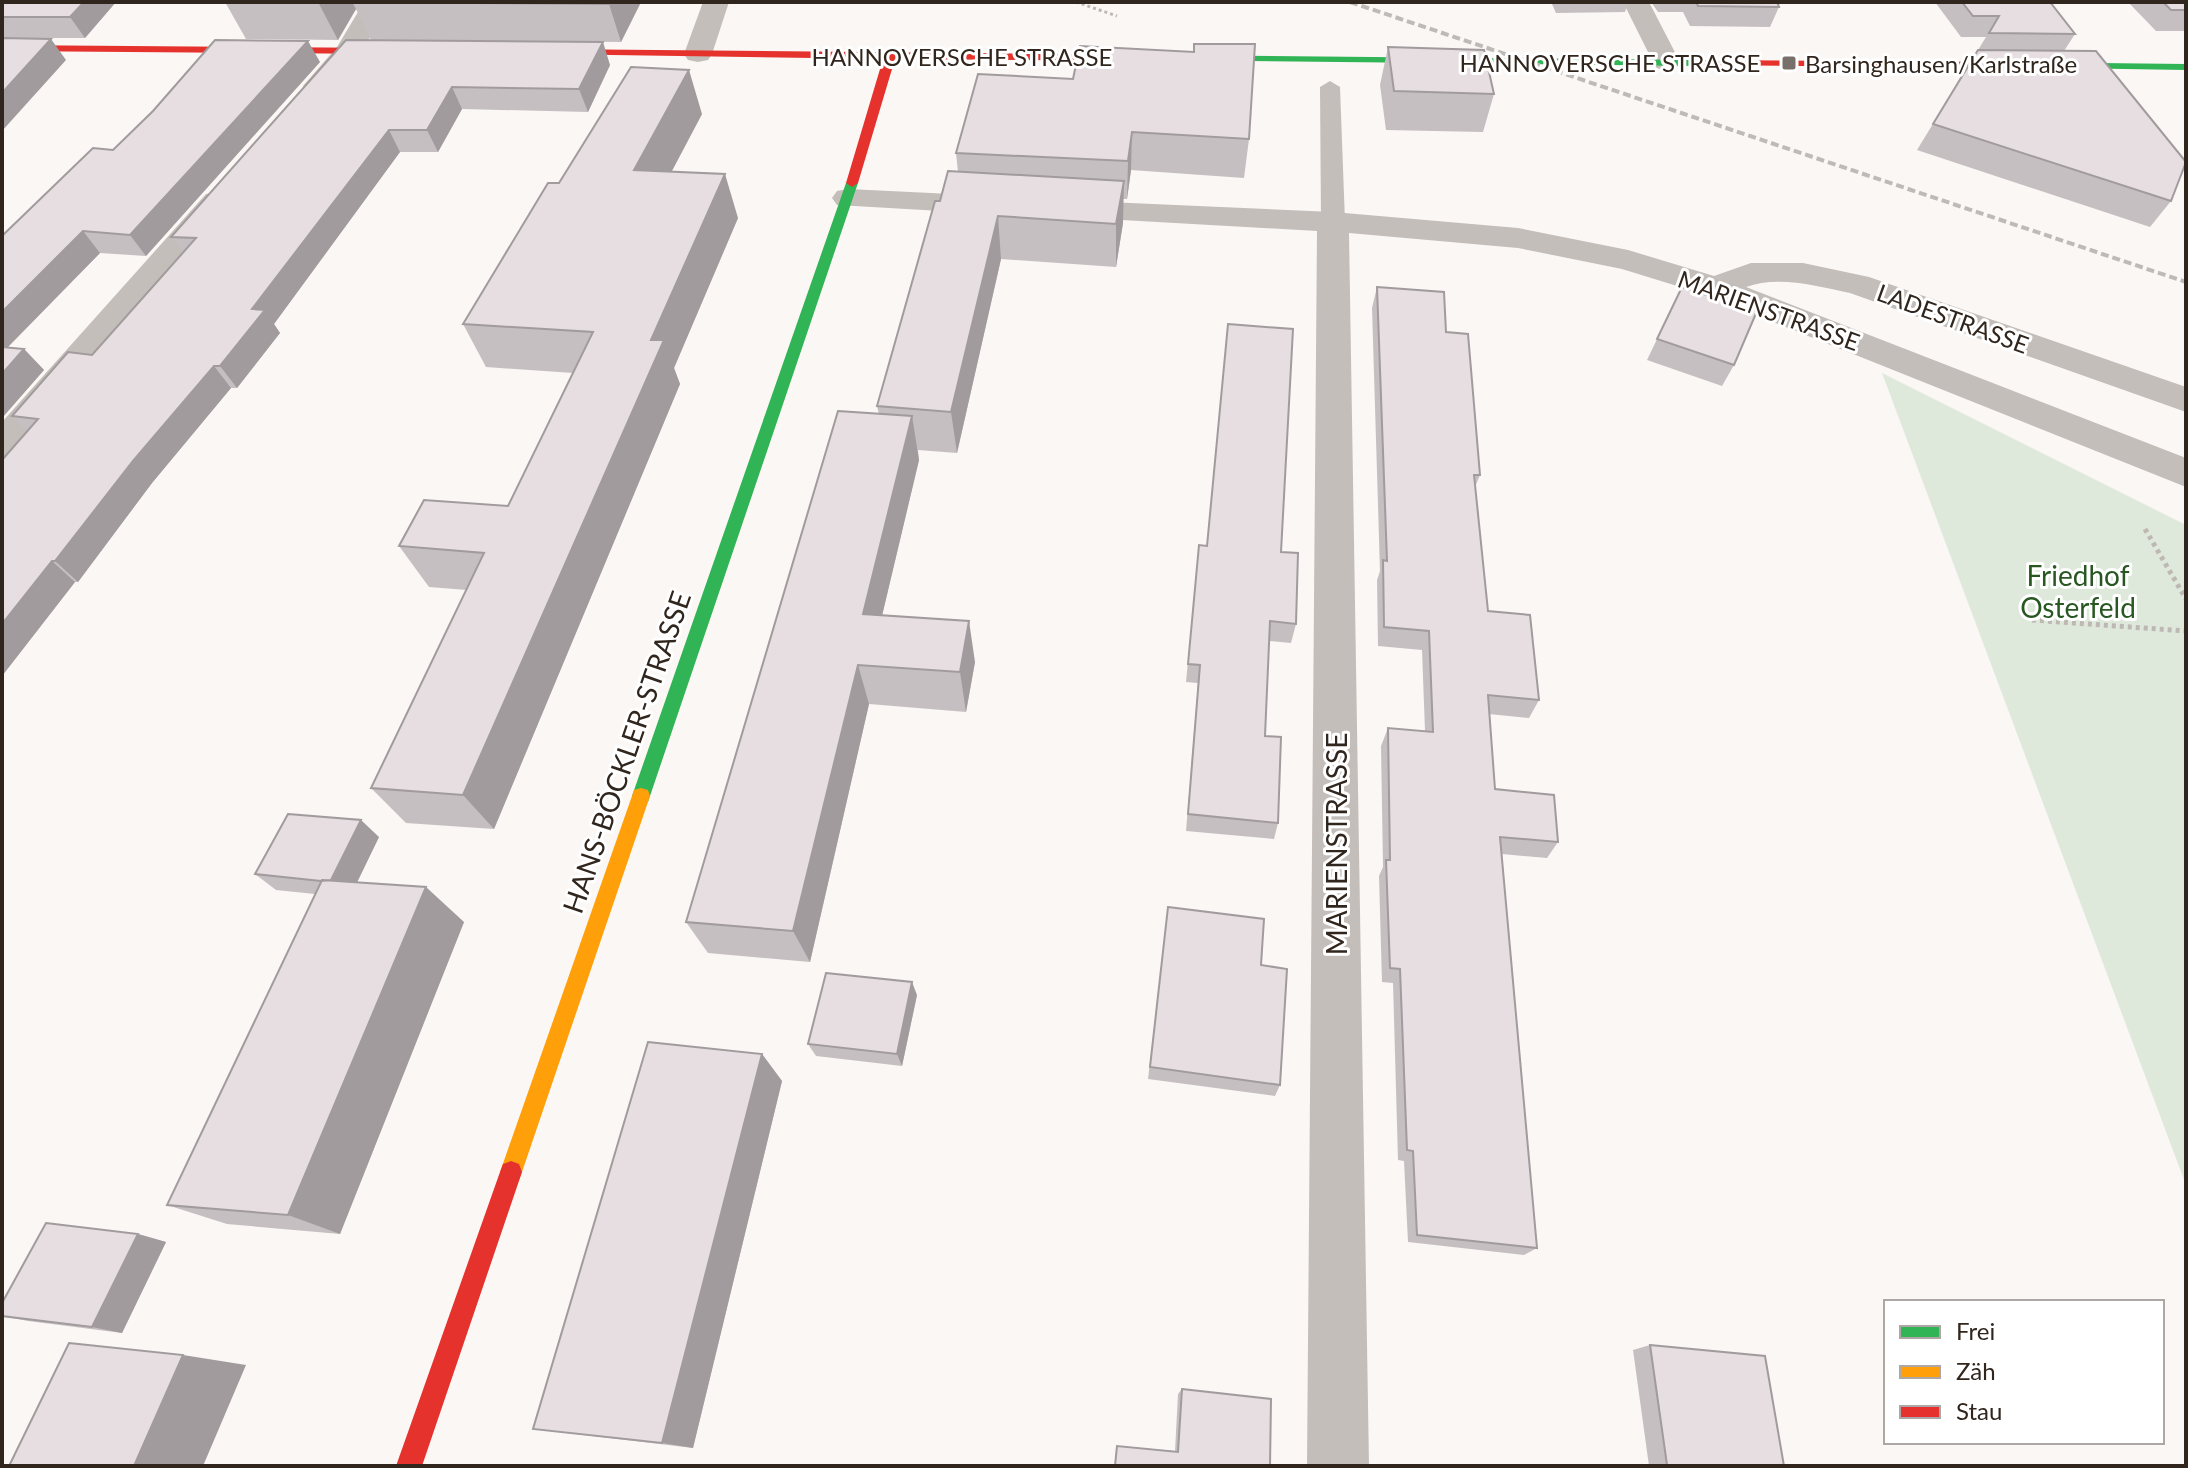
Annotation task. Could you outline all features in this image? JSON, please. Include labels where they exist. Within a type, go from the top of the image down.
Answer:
[{"type":"street","points":[[295,111],[348,51],[377,2]]},
{"type":"street","points":[[698,54],[716,2]]},
{"type":"street","points":[[1636,2],[1666,62]]},
{"type":"street","points":[[2,48],[412,51]]},
{"type":"street","name":"HANNOVERSCHE STRASSE","points":[[523,52],[2186,67]]},
{"type":"street","name":"HANS-BÖCKLER-STRASSE","points":[[409,1466],[848,198],[890,55]]},
{"type":"street","points":[[2,446],[233,182]]},
{"type":"street","name":"MARIENSTRASSE","points":[[848,198],[1333,222],[1518,238],[1628,260],[1715,287],[2186,473]]},
{"type":"street","name":"MARIENSTRASSE","points":[[1333,222],[1338,1466]]},
{"type":"street","name":"LADESTRASSE","points":[[1715,287],[1751,273],[1803,273],[1857,284],[2186,400]]},
{"type":"lane","points":[[1330,87],[1333,222]]},
{"type":"path","points":[[2145,529],[2186,599]]},
{"type":"path","points":[[2032,620],[2186,631]]},
{"type":"green space","name":"Friedhof Osterfeld","points":[[1882,373],[2186,525],[2186,1185]]},
{"type":"building","points":[[2,2],[84,2],[70,17],[2,17]]},
{"type":"building","points":[[352,2],[610,2],[609,4]]},
{"type":"building","points":[[1696,2],[1777,2],[1779,7],[1698,6]]},
{"type":"building","points":[[1962,2],[2050,2],[2075,34],[1989,33],[1999,16],[1973,16]]},
{"type":"building","points":[[2163,2],[2186,2],[2186,10],[2171,10]]},
{"type":"building","points":[[2,38],[51,39],[2,93]]},
{"type":"building","points":[[215,40],[308,41],[130,235],[83,231],[2,312],[2,236],[93,148],[113,150],[153,111]]},
{"type":"building","points":[[346,40],[603,42],[579,89],[452,87],[427,130],[389,130],[252,309],[265,310],[220,366],[214,366],[133,461],[2,624],[2,460],[38,419],[12,416],[68,352],[92,355],[196,238],[171,237]]},
{"type":"building","points":[[1194,44],[1255,44],[1249,139],[1132,132],[1128,161],[956,153],[978,74],[1073,79],[1080,46],[1194,52]]},
{"type":"building","points":[[1388,47],[1484,50],[1494,94],[1394,91]]},
{"type":"building","points":[[1978,50],[2096,51],[2186,162],[2171,201],[1933,124]]},
{"type":"building","points":[[631,67],[689,70],[634,170],[725,174],[651,340],[664,340],[463,795],[371,788],[484,553],[399,546],[424,500],[508,506],[593,332],[463,324],[548,183],[559,183]]},
{"type":"building","points":[[948,171],[1124,181],[1116,224],[998,216],[951,412],[877,406],[935,201],[940,201]]},
{"type":"building","points":[[1377,287],[1444,292],[1446,332],[1468,334],[1480,475],[1474,475],[1488,611],[1530,615],[1539,700],[1488,695],[1495,789],[1554,795],[1558,842],[1500,837],[1537,1248],[1417,1235],[1413,1151],[1407,1150],[1400,969],[1390,968],[1386,860],[1390,860],[1388,728],[1433,732],[1429,631],[1384,627],[1383,560],[1387,561]]},
{"type":"building","points":[[1682,287],[1757,311],[1734,365],[1657,339]]},
{"type":"building","points":[[1228,324],[1293,329],[1281,552],[1298,553],[1296,624],[1270,621],[1265,736],[1281,737],[1278,823],[1188,814],[1200,665],[1188,664],[1199,545],[1207,546]]},
{"type":"building","points":[[2,347],[24,349],[2,374]]},
{"type":"building","points":[[838,411],[912,416],[863,614],[969,621],[960,672],[858,665],[793,931],[686,922]]},
{"type":"building","points":[[288,814],[361,820],[331,880],[255,874]]},
{"type":"building","points":[[322,880],[426,887],[288,1215],[167,1205]]},
{"type":"building","points":[[1168,907],[1264,919],[1261,965],[1287,969],[1280,1085],[1150,1067]]},
{"type":"building","points":[[826,973],[912,982],[897,1054],[808,1044]]},
{"type":"building","points":[[648,1042],[762,1054],[662,1443],[533,1429]]},
{"type":"building","points":[[46,1223],[138,1234],[92,1327],[2,1316],[2,1303]]},
{"type":"building","points":[[69,1343],[183,1355],[134,1466],[9,1466]]},
{"type":"building","points":[[1650,1345],[1765,1356],[1784,1466],[1667,1465]]},
{"type":"building","points":[[1182,1389],[1271,1399],[1270,1466],[1115,1466],[1117,1446],[1178,1452]]},
{"type":"railway","points":[[1350,2],[2186,282]]},
{"type":"traffic: fast","points":[[1167,58],[1696,63]]},
{"type":"traffic: fast","points":[[2011,65],[2186,67]]},
{"type":"traffic: fast","points":[[641,796],[852,183]]},
{"type":"traffic: slow","points":[[511,1172],[641,796]]},
{"type":"traffic: jam","points":[[2,48],[396,51]]},
{"type":"traffic: jam","points":[[548,52],[1167,58]]},
{"type":"traffic: jam","points":[[852,183],[890,55]]},
{"type":"traffic: jam","points":[[1696,63],[2011,65]]},
{"type":"traffic: jam","points":[[409,1466],[511,1172]]},
{"type":"place","name":"Barsinghausen/Karlstraße","points":[[1789,63]]}]
